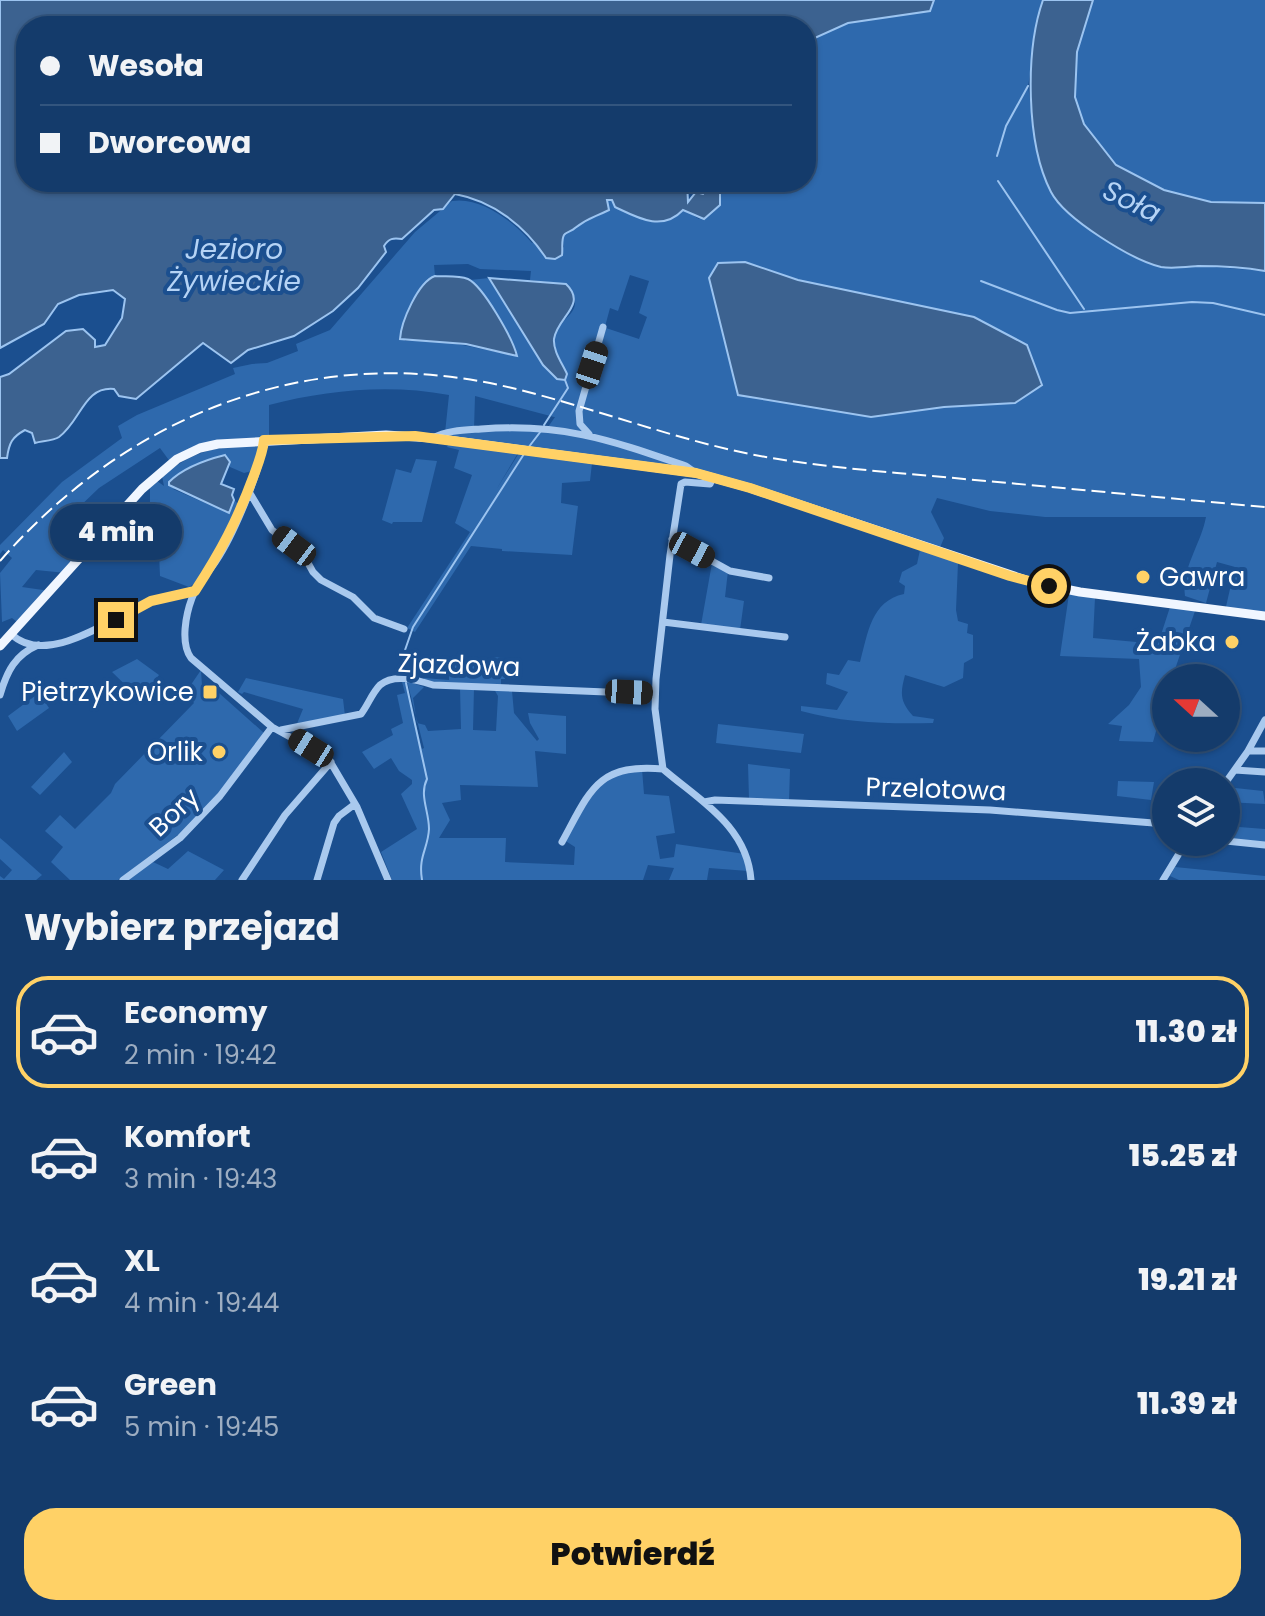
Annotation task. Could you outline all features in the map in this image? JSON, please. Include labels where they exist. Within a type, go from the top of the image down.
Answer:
[{"type":"main road","points":[[0,646],[165,467],[200,448],[227,442],[386,435],[433,438],[696,473],[1035,583],[1080,592],[1265,616]]},
{"type":"street","points":[[551,428],[569,425],[579,411],[603,327]]},
{"type":"street","points":[[579,411],[580,424],[591,435]]},
{"type":"street","points":[[503,447],[504,428]]},
{"type":"street","points":[[433,438],[445,433],[551,428],[621,443],[686,466],[696,473]]},
{"type":"street","points":[[264,440],[248,490],[217,560],[195,591],[185,635],[187,653],[276,728],[328,758],[355,804],[388,880]]},
{"type":"street","points":[[618,462],[621,443]]},
{"type":"street","points":[[663,769],[655,694],[681,484],[710,484],[713,477]]},
{"type":"street","points":[[248,490],[272,530],[303,554],[321,580],[353,597],[374,618],[404,629]]},
{"type":"street","points":[[672,539],[730,571],[769,578]]},
{"type":"street","points":[[11,634],[16,639],[38,645],[61,644],[151,601],[195,591]]},
{"type":"street","points":[[663,622],[785,637]]},
{"type":"street","points":[[0,695],[3,680],[14,662],[38,645]]},
{"type":"street","name":"Zjazdowa","points":[[276,728],[361,714],[382,683],[404,679],[433,685],[655,694]]},
{"type":"street","points":[[1236,768],[1265,720]]},
{"type":"street","name":"Bory","points":[[123,880],[180,838],[220,796],[276,728]]},
{"type":"street","points":[[1248,751],[1265,751]]},
{"type":"street","points":[[242,880],[285,815],[331,762]]},
{"type":"street","points":[[562,842],[590,794],[609,774],[626,768],[663,769],[704,802],[732,830],[745,848],[751,880]]},
{"type":"street","points":[[1240,770],[1265,772]]},
{"type":"street","name":"Przelotowa","points":[[704,802],[990,810],[1152,823]]},
{"type":"street","points":[[317,880],[334,823],[355,804]]},
{"type":"street","points":[[1240,842],[1265,845]]},
{"type":"street","points":[[1175,880],[1164,879],[1178,856]]},
{"type":"shaded area","points":[[934,0],[1043,0],[1028,86],[1034,129],[1069,213],[1131,256],[1163,267],[1201,266],[1265,271],[1265,614],[1225,611],[1235,567],[1217,562],[1206,603],[1185,596],[1186,576],[1206,517],[1045,517],[990,511],[937,498],[931,512],[944,538],[939,550],[713,477],[433,438],[445,433],[449,395],[381,389],[336,392],[269,405],[269,437],[264,440],[227,442],[171,463],[160,448],[99,488],[52,533],[88,543],[66,573],[36,570],[22,587],[50,591],[20,624],[12,618],[2,622],[0,573],[12,558],[3,550],[0,554],[0,545],[62,482],[122,438],[118,426],[235,374],[233,368],[267,363],[298,351],[296,344],[330,330],[415,232],[452,201],[474,203],[496,213],[532,243],[535,241],[546,258],[564,247],[562,238],[573,227],[608,211],[607,200],[683,209],[699,219],[720,199],[720,192],[816,192],[816,37],[848,23],[930,11]],"holes":[[[745,262],[797,280],[974,317],[1014,403],[944,407]],[[468,264],[480,269],[531,271],[530,280],[566,284],[575,301],[574,308],[556,331],[556,351],[563,365],[550,373],[543,365],[489,278],[470,280],[486,300],[516,355],[447,342],[405,341],[401,330],[418,292],[435,276],[434,265]],[[630,275],[649,281],[639,313],[647,317],[639,339],[606,328],[588,390],[610,308],[618,311]],[[475,396],[555,417],[548,427],[474,429]]]},
{"type":"shaded area","points":[[1093,0],[1265,0],[1265,203],[1211,202],[1164,190],[1116,165],[1084,124],[1075,97],[1077,52]]},
{"type":"shaded area","points":[[449,443],[518,453],[496,490],[519,453],[523,454],[426,608],[525,454],[592,463],[590,481],[562,483],[561,503],[578,506],[572,555],[471,546],[415,632],[407,628],[470,532],[455,523],[472,475],[454,468],[459,450],[447,447]]},
{"type":"shaded area","points":[[257,445],[259,451],[252,471],[244,473],[230,467],[229,462],[173,489],[228,513],[234,500],[239,505],[219,550],[194,584],[189,587],[160,576],[157,509],[150,509],[150,487],[157,481],[164,486],[162,476],[196,455]]},
{"type":"shaded area","points":[[416,459],[437,461],[422,522],[392,524],[382,520],[396,469],[411,473]]},
{"type":"shaded area","points":[[920,550],[958,563],[958,621],[968,624],[967,633],[973,635],[973,658],[964,663],[963,678],[944,687],[905,675],[903,701],[913,716],[934,719],[933,723],[866,722],[801,711],[801,706],[837,710],[848,692],[826,684],[827,673],[839,675],[848,660],[860,662],[873,620],[884,604],[904,594],[905,586],[899,582],[902,572],[917,564]]},
{"type":"shaded area","points":[[712,563],[728,571],[725,597],[744,601],[740,630],[701,625]]},
{"type":"shaded area","points":[[1069,594],[1095,598],[1093,638],[1158,644],[1170,607],[1195,611],[1177,664],[1152,664],[1152,742],[1119,741],[1122,726],[1108,724],[1129,705],[1141,687],[1139,659],[1060,656]]},
{"type":"shaded area","points":[[493,657],[505,658],[505,679],[501,679],[501,685],[433,684],[423,681],[424,678],[449,680],[449,664],[492,665]]},
{"type":"shaded area","points":[[137,659],[159,675],[141,700],[112,672]]},
{"type":"shaded area","points":[[201,670],[202,686],[212,694],[219,693],[264,733],[217,795],[187,828],[118,880],[70,880],[51,862],[63,847],[45,831],[60,815],[75,829],[111,793],[115,784],[194,703],[186,692]]},
{"type":"shaded area","points":[[246,678],[343,699],[345,716],[296,726],[303,709],[238,692]]},
{"type":"shaded area","points":[[405,681],[422,749],[418,723],[425,725],[428,731],[461,729],[460,688],[474,688],[473,730],[496,731],[498,696],[494,689],[512,691],[514,713],[537,741],[539,739],[528,713],[566,716],[566,754],[535,751],[538,787],[460,785],[461,800],[442,803],[450,820],[439,838],[506,838],[505,862],[574,865],[575,847],[564,840],[584,805],[609,775],[642,769],[644,794],[669,796],[675,833],[656,836],[660,859],[674,857],[676,844],[745,854],[748,871],[709,868],[707,880],[669,880],[674,868],[648,865],[643,880],[392,880],[381,852],[417,829],[401,794],[412,784],[412,780],[399,771],[391,758],[374,769],[362,752],[393,735],[391,729],[403,723],[397,695],[405,693],[402,682]]},
{"type":"shaded area","points":[[407,681],[424,687],[413,698],[416,716]]},
{"type":"shaded area","points":[[39,693],[49,708],[17,731],[8,716]]},
{"type":"shaded area","points":[[718,724],[804,734],[801,753],[716,743]]},
{"type":"shaded area","points":[[64,752],[72,762],[40,795],[31,787]]},
{"type":"shaded area","points":[[748,764],[790,769],[789,801],[749,799]]},
{"type":"shaded area","points":[[1118,781],[1152,782],[1151,800],[1117,796]]},
{"type":"shaded area","points":[[1240,789],[1263,791],[1265,804],[1240,803]]},
{"type":"shaded area","points":[[1240,827],[1265,829],[1265,844],[1240,841]]},
{"type":"shaded area","points":[[0,838],[42,875],[36,880],[0,880],[0,876],[4,879],[12,870],[0,859]]},
{"type":"shaded area","points":[[188,851],[224,870],[215,880],[125,880],[153,862],[168,869]]},
{"type":"shaded area","points":[[1175,867],[1265,876],[1265,880],[1179,880],[1170,876]]},
{"type":"water","name":"Jezioro Żywieckie","points":[[0,0],[934,0],[930,11],[848,23],[816,37],[816,16],[16,16],[16,192],[688,192],[688,202],[696,192],[720,192],[720,205],[704,219],[683,210],[675,217],[658,222],[632,215],[615,207],[612,200],[607,200],[609,210],[564,235],[562,255],[555,259],[546,258],[528,235],[495,209],[455,194],[443,209],[434,210],[402,239],[388,241],[384,246],[386,252],[358,288],[333,311],[294,336],[248,350],[231,363],[203,343],[136,399],[119,396],[114,389],[96,393],[59,437],[35,443],[32,433],[25,430],[12,441],[7,458],[0,458],[0,377],[9,374],[66,331],[83,329],[95,340],[95,347],[105,345],[122,318],[125,299],[113,290],[79,295],[58,304],[44,324],[0,348]]},
{"type":"water","name":"Soła","points":[[1043,0],[1093,0],[1077,52],[1075,97],[1084,124],[1116,165],[1164,190],[1211,202],[1265,203],[1265,271],[1215,266],[1165,268],[1149,263],[1100,237],[1059,203],[1043,172],[1033,124],[1033,45]]},
{"type":"water","points":[[745,262],[798,280],[974,317],[1027,345],[1042,385],[1015,403],[944,407],[871,417],[738,395],[709,278],[718,263]]},
{"type":"water","points":[[435,276],[464,278],[474,284],[497,314],[517,356],[466,344],[400,339],[412,303],[422,286]]},
{"type":"water","points":[[489,278],[566,284],[572,291],[573,305],[554,339],[556,352],[567,374],[565,380],[557,379],[543,365]]},
{"type":"water","points":[[225,455],[230,462],[221,484],[234,489],[229,513],[169,485],[188,468]]},
{"type":"waterway","points":[[997,156],[1006,126],[1028,86]]},
{"type":"waterway","points":[[998,181],[1084,309]]},
{"type":"waterway","points":[[981,281],[1070,313],[1192,302],[1213,303],[1265,315]]},
{"type":"waterway","points":[[544,425],[568,388],[565,380]]},
{"type":"waterway","points":[[528,448],[541,431]]},
{"type":"waterway","points":[[404,676],[404,653],[413,627],[524,454]]},
{"type":"waterway","points":[[406,683],[427,779],[424,797],[429,829],[421,865],[422,880]]},
{"type":"railway","points":[[0,561],[50,510],[105,466],[163,431],[225,403],[290,384],[358,374],[428,375],[499,385],[707,444],[801,462],[1265,507]]},
{"type":"place","name":"Gawra","points":[[1143,577]]},
{"type":"place","name":"Żabka","points":[[1232,642]]},
{"type":"place","name":"Pietrzykowice","points":[[210,692]]},
{"type":"place","name":"Orlik","points":[[219,752]]},
{"type":"route","points":[[116,620],[151,601],[195,591],[217,560],[234,527],[262,454],[264,440],[374,435],[433,438],[696,473],[1049,586]]}]
